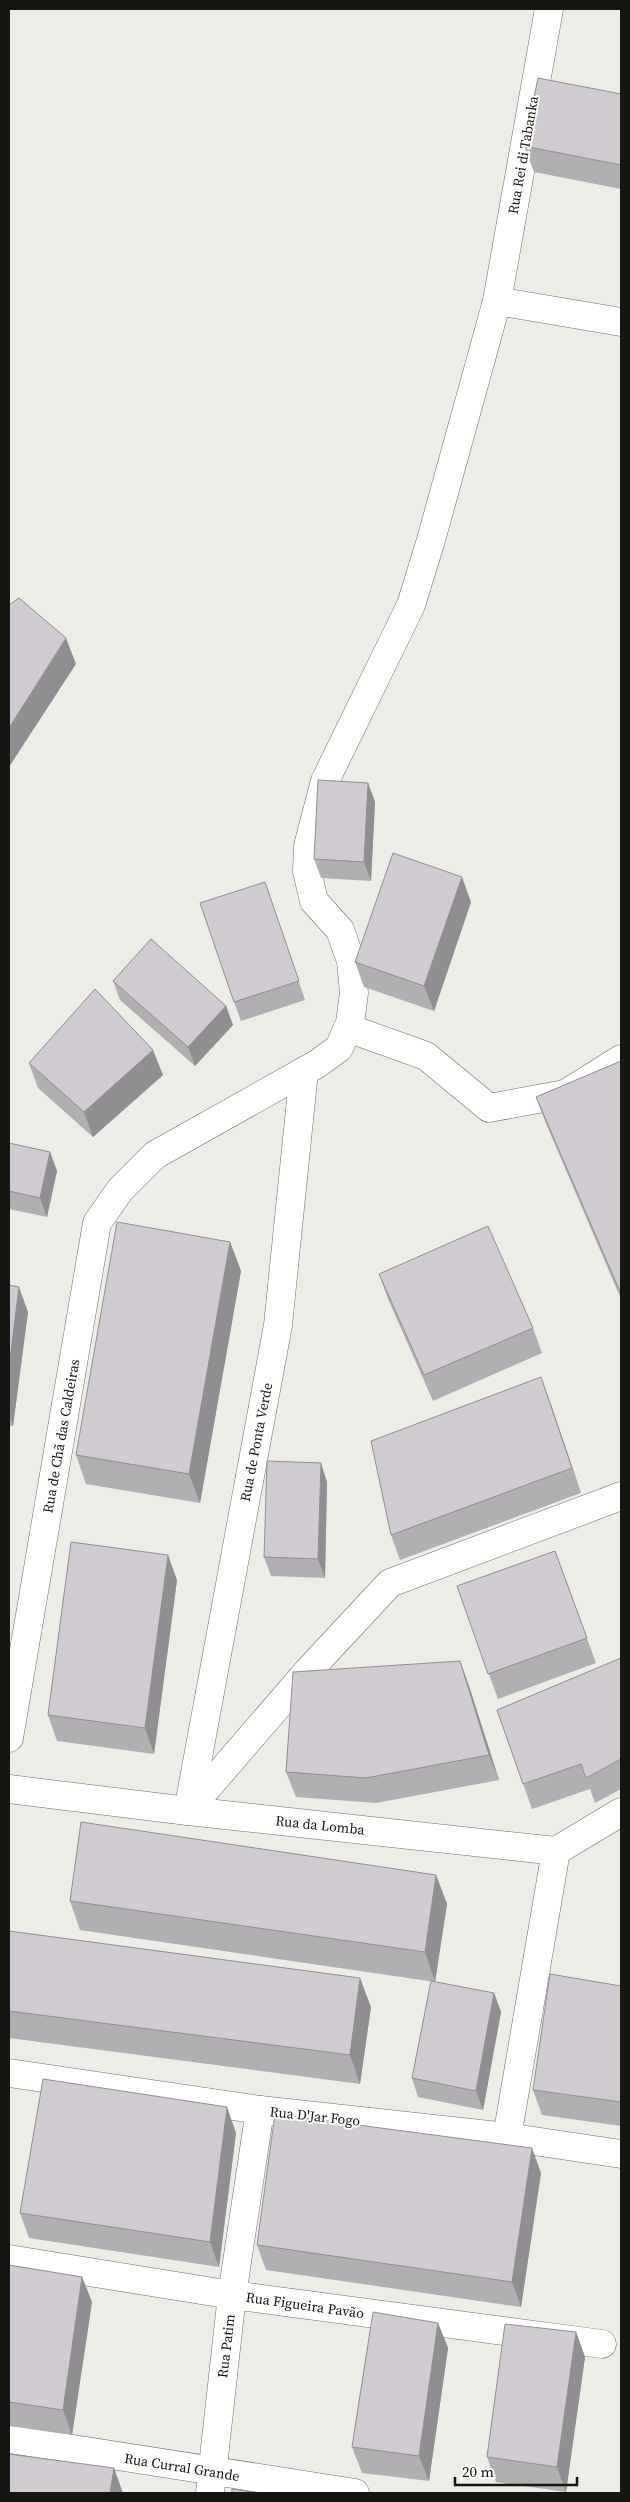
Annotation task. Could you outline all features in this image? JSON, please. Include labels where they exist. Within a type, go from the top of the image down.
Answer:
[{"type":"street","name":"Rua Rei di Tabanka","points":[[348,1028],[354,993],[351,961],[340,930],[314,900],[307,871],[308,846],[325,781],[411,605],[497,301],[549,9]]},
{"type":"street","points":[[497,301],[621,322]]},
{"type":"street","points":[[348,1028],[426,1056],[489,1108],[565,1094],[621,1059]]},
{"type":"street","name":"Rua de Chã das Caldeiras","points":[[9,1738],[97,1223],[120,1190],[155,1155],[304,1071],[339,1048],[348,1028]]},
{"type":"street","name":"Rua de Ponta Verde","points":[[188,1811],[278,1325],[304,1071]]},
{"type":"street","points":[[188,1811],[308,1671],[390,1583],[621,1496]]},
{"type":"street","name":"Rua da Lomba","points":[[9,1789],[188,1811],[556,1851]]},
{"type":"street","points":[[507,2137],[556,1851],[621,1812]]},
{"type":"street","name":"Rua D'Jar Fogo","points":[[9,2072],[260,2110],[507,2137],[621,2154]]},
{"type":"street","name":"Rua Patim","points":[[210,2483],[232,2295],[260,2110]]},
{"type":"street","name":"Rua Figueira Pavão","points":[[9,2259],[232,2295],[602,2344]]},
{"type":"street","name":"Rua Curral Grande","points":[[9,2439],[210,2483],[355,2493]]},
{"type":"building","points":[[538,78],[621,94],[621,165],[524,146]]},
{"type":"building","points":[[19,598],[66,638],[9,728],[9,605]]},
{"type":"building","points":[[318,780],[368,783],[364,862],[314,859]]},
{"type":"building","points":[[393,853],[462,877],[424,986],[355,962]]},
{"type":"building","points":[[265,882],[299,981],[234,1002],[200,903]]},
{"type":"building","points":[[151,939],[226,1006],[188,1047],[113,981]]},
{"type":"building","points":[[95,989],[153,1050],[84,1112],[29,1063]]},
{"type":"building","points":[[621,1061],[621,1294],[536,1097]]},
{"type":"building","points":[[9,1143],[50,1152],[40,1198],[9,1191]]},
{"type":"building","points":[[117,1222],[230,1242],[189,1474],[76,1455]]},
{"type":"building","points":[[488,1226],[533,1328],[424,1375],[379,1274]]},
{"type":"building","points":[[9,1285],[19,1287],[9,1367]]},
{"type":"building","points":[[541,1377],[572,1468],[391,1535],[371,1441]]},
{"type":"building","points":[[267,1461],[321,1463],[318,1559],[264,1557]]},
{"type":"building","points":[[71,1542],[168,1555],[145,1728],[48,1715]]},
{"type":"building","points":[[555,1551],[587,1638],[488,1674],[457,1586]]},
{"type":"building","points":[[621,1658],[621,1759],[586,1778],[581,1764],[523,1784],[497,1710]]},
{"type":"building","points":[[460,1661],[489,1755],[366,1778],[286,1772],[293,1672]]},
{"type":"building","points":[[81,1822],[436,1875],[425,1952],[70,1901]]},
{"type":"building","points":[[9,1931],[360,1978],[350,2055],[9,2011]]},
{"type":"building","points":[[550,1974],[621,1986],[621,2102],[533,2090]]},
{"type":"building","points":[[431,1981],[494,1993],[476,2091],[412,2078]]},
{"type":"building","points":[[43,2079],[227,2107],[210,2242],[20,2213]]},
{"type":"building","points":[[275,2114],[532,2148],[512,2282],[257,2245]]},
{"type":"building","points":[[9,2265],[82,2277],[63,2410],[9,2402]]},
{"type":"building","points":[[373,2312],[438,2323],[419,2456],[352,2447]]},
{"type":"building","points":[[505,2324],[576,2332],[557,2467],[487,2457]]},
{"type":"building","points":[[9,2454],[114,2468],[110,2493],[9,2493]]},
{"type":"building","points":[[232,2489],[259,2493],[232,2493]]}]
